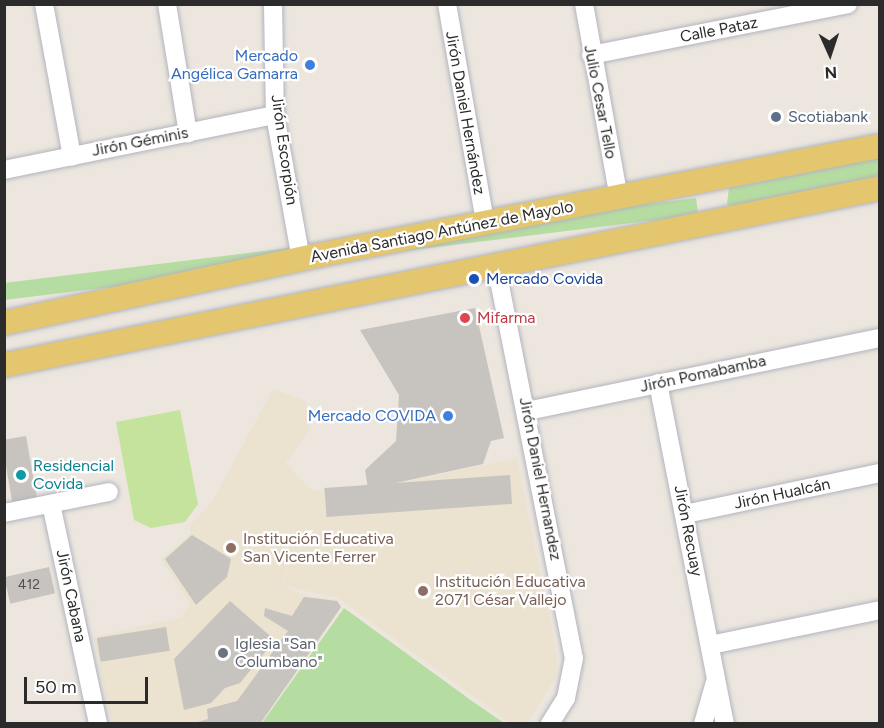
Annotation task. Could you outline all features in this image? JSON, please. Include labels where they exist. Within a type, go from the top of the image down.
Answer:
[{"type":"main road","name":"Avenida Santiago Antúnez de Mayolo","points":[[4,323],[301,259],[485,222],[618,199],[879,146]]},
{"type":"main road","points":[[724,177],[713,201],[719,212],[732,217]]},
{"type":"main road","points":[[693,184],[711,201],[701,223]]},
{"type":"main road","points":[[4,365],[879,188]]},
{"type":"street","points":[[44,4],[72,156]]},
{"type":"street","points":[[167,4],[188,133]]},
{"type":"street","name":"Jirón Escorpión","points":[[273,4],[275,115],[301,259]]},
{"type":"street","name":"Jirón Daniel Hernández","points":[[447,4],[485,222]]},
{"type":"street","name":"Julio Cesar Tello","points":[[584,4],[591,55],[618,199]]},
{"type":"street","name":"Calle Pataz","points":[[591,55],[848,4]]},
{"type":"street","name":"Jirón Géminis","points":[[4,170],[275,115]]},
{"type":"street","name":"Jirón Daniel Hernandez","points":[[496,265],[527,411],[574,658],[566,698],[550,723]]},
{"type":"street","name":"Jirón Pomabamba","points":[[527,411],[879,338]]},
{"type":"street","name":"Jirón Recuay","points":[[658,383],[726,723]]},
{"type":"street","name":"Jirón Hualcán","points":[[685,514],[879,473]]},
{"type":"street","points":[[4,513],[109,492]]},
{"type":"street","name":"Jirón Cabana","points":[[51,504],[98,723]]},
{"type":"street","points":[[710,645],[879,610]]},
{"type":"street","name":"Jirón Recuay","points":[[703,723],[716,679]]},
{"type":"shaded area","name":"Institución Educativa San Vicente Ferrer","points":[[273,389],[306,401],[309,431],[286,463],[311,490],[289,537],[284,586],[305,596],[338,600],[342,607],[261,723],[112,723],[94,637],[182,617],[190,603],[161,559],[191,534],[189,526],[212,502]]},
{"type":"shaded area","name":"Institución Educativa 2071 César Vallejo","points":[[517,458],[557,655],[556,677],[528,723],[510,723],[338,598],[285,586],[290,537],[311,490],[346,494]]},
{"type":"green space","points":[[879,158],[879,179],[734,208],[727,204],[729,188]]},
{"type":"green space","points":[[696,198],[698,215],[4,300],[4,283]]},
{"type":"green space","points":[[180,410],[198,504],[185,522],[151,528],[134,520],[116,422]]},
{"type":"green space","points":[[344,608],[472,701],[504,723],[262,723]]},
{"type":"building","name":"Mercado COVIDA","points":[[475,308],[504,438],[491,441],[483,464],[368,489],[365,470],[396,441],[399,395],[360,330]]},
{"type":"building","name":"Residencial Covida","points":[[26,436],[37,498],[12,502],[4,455],[4,440]]},
{"type":"building","points":[[510,475],[512,504],[326,517],[324,488]]},
{"type":"building","points":[[192,535],[231,559],[227,577],[196,605],[165,559]]},
{"type":"building","points":[[49,567],[55,593],[10,604],[4,577]]},
{"type":"building","points":[[304,597],[337,601],[341,607],[260,724],[191,724],[208,719],[207,709],[237,701],[288,631],[264,616],[265,608],[292,616]]},
{"type":"building","name":"Iglesia \"San Columbano\"","points":[[230,601],[269,635],[270,646],[240,683],[225,688],[211,703],[184,710],[174,659]]},
{"type":"building","points":[[166,627],[170,651],[101,662],[97,638]]},
{"type":"place","name":"Mercado Angélica Gamarra","points":[[310,65]]},
{"type":"place","name":"Scotiabank","points":[[776,117]]},
{"type":"place","name":"Mercado Covida","points":[[474,279]]},
{"type":"place","name":"Mifarma","points":[[465,318]]},
{"type":"place","name":"Mercado COVIDA","points":[[448,416]]},
{"type":"place","name":"Residencial Covida","points":[[21,475]]},
{"type":"place","name":"Institución Educativa San Vicente Ferrer","points":[[231,548]]},
{"type":"place","name":"Institución Educativa 2071 César Vallejo","points":[[423,591]]},
{"type":"place","name":"Iglesia \"San Columbano\"","points":[[223,653]]}]
